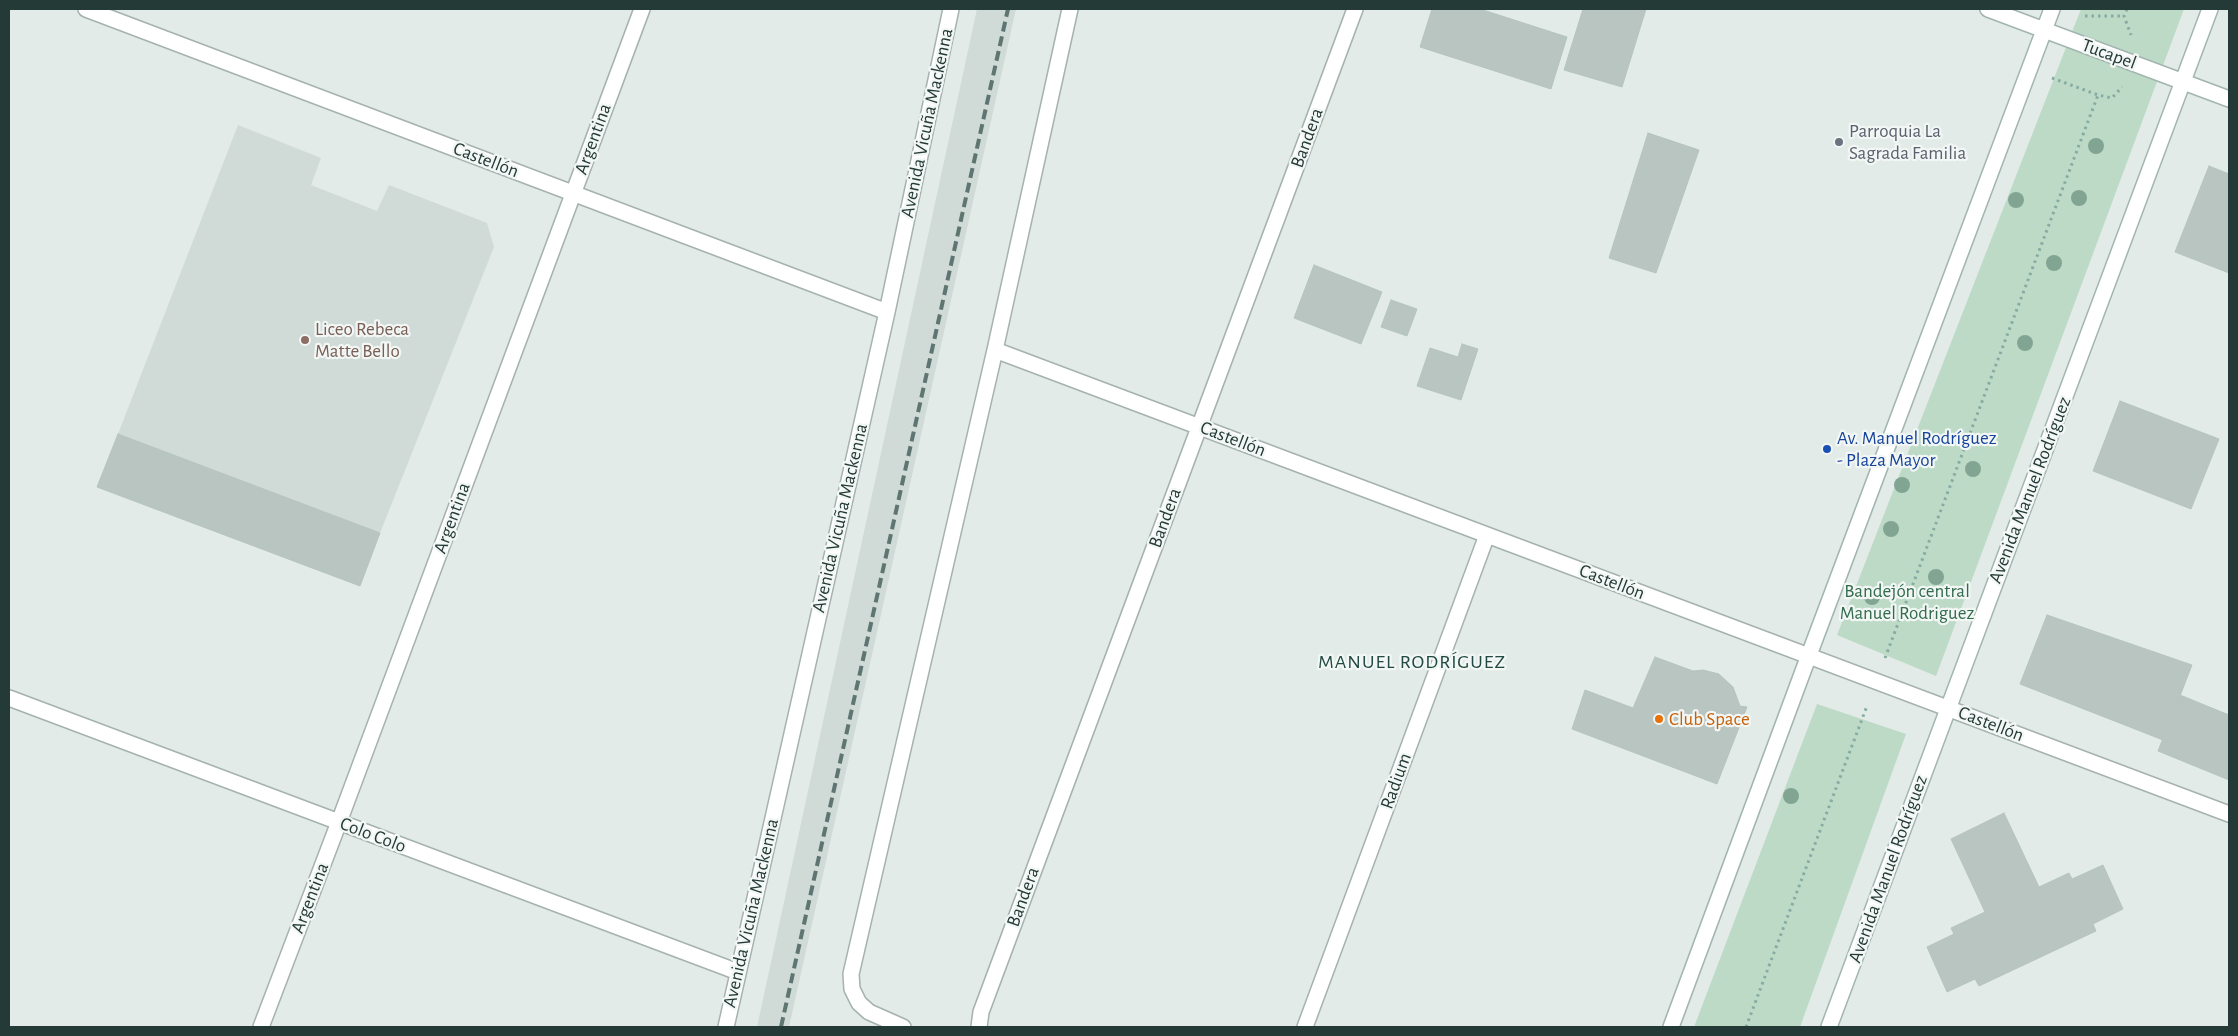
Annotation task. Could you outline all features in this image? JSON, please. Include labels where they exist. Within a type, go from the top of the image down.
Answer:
[{"type":"street","name":"Castellón","points":[[86,9],[887,312]]},
{"type":"street","name":"Argentina","points":[[261,1027],[642,9]]},
{"type":"street","name":"Avenida Vicuña Mackenna","points":[[726,1027],[887,312],[951,9]]},
{"type":"street","points":[[903,1027],[869,1012],[859,1003],[852,989],[851,974],[995,350],[1070,9]]},
{"type":"street","name":"Bandera","points":[[979,1027],[981,1012],[1355,9]]},
{"type":"street","name":"Tucapel","points":[[1988,9],[2229,100]]},
{"type":"street","points":[[1672,1027],[1809,655],[2052,9]]},
{"type":"street","name":"Avenida Manuel Rodríguez","points":[[1829,1027],[2210,9]]},
{"type":"street","name":"Castellón","points":[[995,350],[2229,814]]},
{"type":"street","name":"Radium","points":[[1305,1027],[1487,535]]},
{"type":"street","name":"Colo Colo","points":[[9,698],[738,972]]},
{"type":"path","points":[[2124,16],[2127,9]]},
{"type":"path","points":[[1746,1027],[2098,95]]},
{"type":"shaded area","points":[[977,9],[1016,9],[789,1027],[757,1027]]},
{"type":"shaded area","name":"Liceo Rebeca Matte Bello","points":[[238,125],[321,158],[311,185],[377,211],[389,185],[487,223],[494,247],[380,533],[118,434]]},
{"type":"green space","name":"Bandejón central Manuel Rodriguez","points":[[2081,9],[2184,9],[1936,676],[1837,635]]},
{"type":"green space","points":[[1817,704],[1906,734],[1800,1027],[1694,1027]]},
{"type":"building","points":[[1432,9],[1480,9],[1567,37],[1551,89],[1420,47]]},
{"type":"building","points":[[1583,9],[1646,9],[1622,87],[1564,70]]},
{"type":"building","points":[[1648,133],[1699,150],[1656,273],[1609,258]]},
{"type":"building","points":[[2209,166],[2229,174],[2229,273],[2175,252]]},
{"type":"building","points":[[1314,265],[1382,292],[1361,344],[1294,318]]},
{"type":"building","points":[[1391,300],[1417,309],[1407,336],[1381,327]]},
{"type":"building","points":[[1462,344],[1478,349],[1461,400],[1417,386],[1430,348],[1458,357]]},
{"type":"building","points":[[2120,401],[2219,439],[2191,509],[2093,471]]},
{"type":"building","points":[[118,434],[380,533],[360,586],[97,487]]},
{"type":"building","points":[[2047,615],[2192,665],[2163,740],[2020,684]]},
{"type":"building","name":"Club Space","points":[[1655,657],[1693,671],[1703,670],[1719,674],[1733,687],[1740,706],[1747,707],[1717,784],[1572,729],[1585,690],[1633,708]]},
{"type":"building","points":[[2180,695],[2229,715],[2229,780],[2158,751]]},
{"type":"building","points":[[2004,813],[2039,887],[2069,873],[2072,879],[2103,865],[2123,909],[2093,924],[2096,931],[1979,986],[1975,979],[1947,992],[1927,947],[1954,934],[1951,928],[1985,912],[1951,839]]},
{"type":"railway","points":[[781,1027],[1008,9]]},
{"type":"place","name":"Parroquia La Sagrada Familia","points":[[1839,142]]},
{"type":"place","name":"Liceo Rebeca Matte Bello","points":[[305,340]]},
{"type":"place","name":"Av. Manuel Rodríguez - Plaza Mayor","points":[[1827,449]]},
{"type":"place","name":"Club Space","points":[[1659,719]]},
{"type":"district","name":"MANUEL RODRÍGUEZ","points":[[1412,662]]}]
